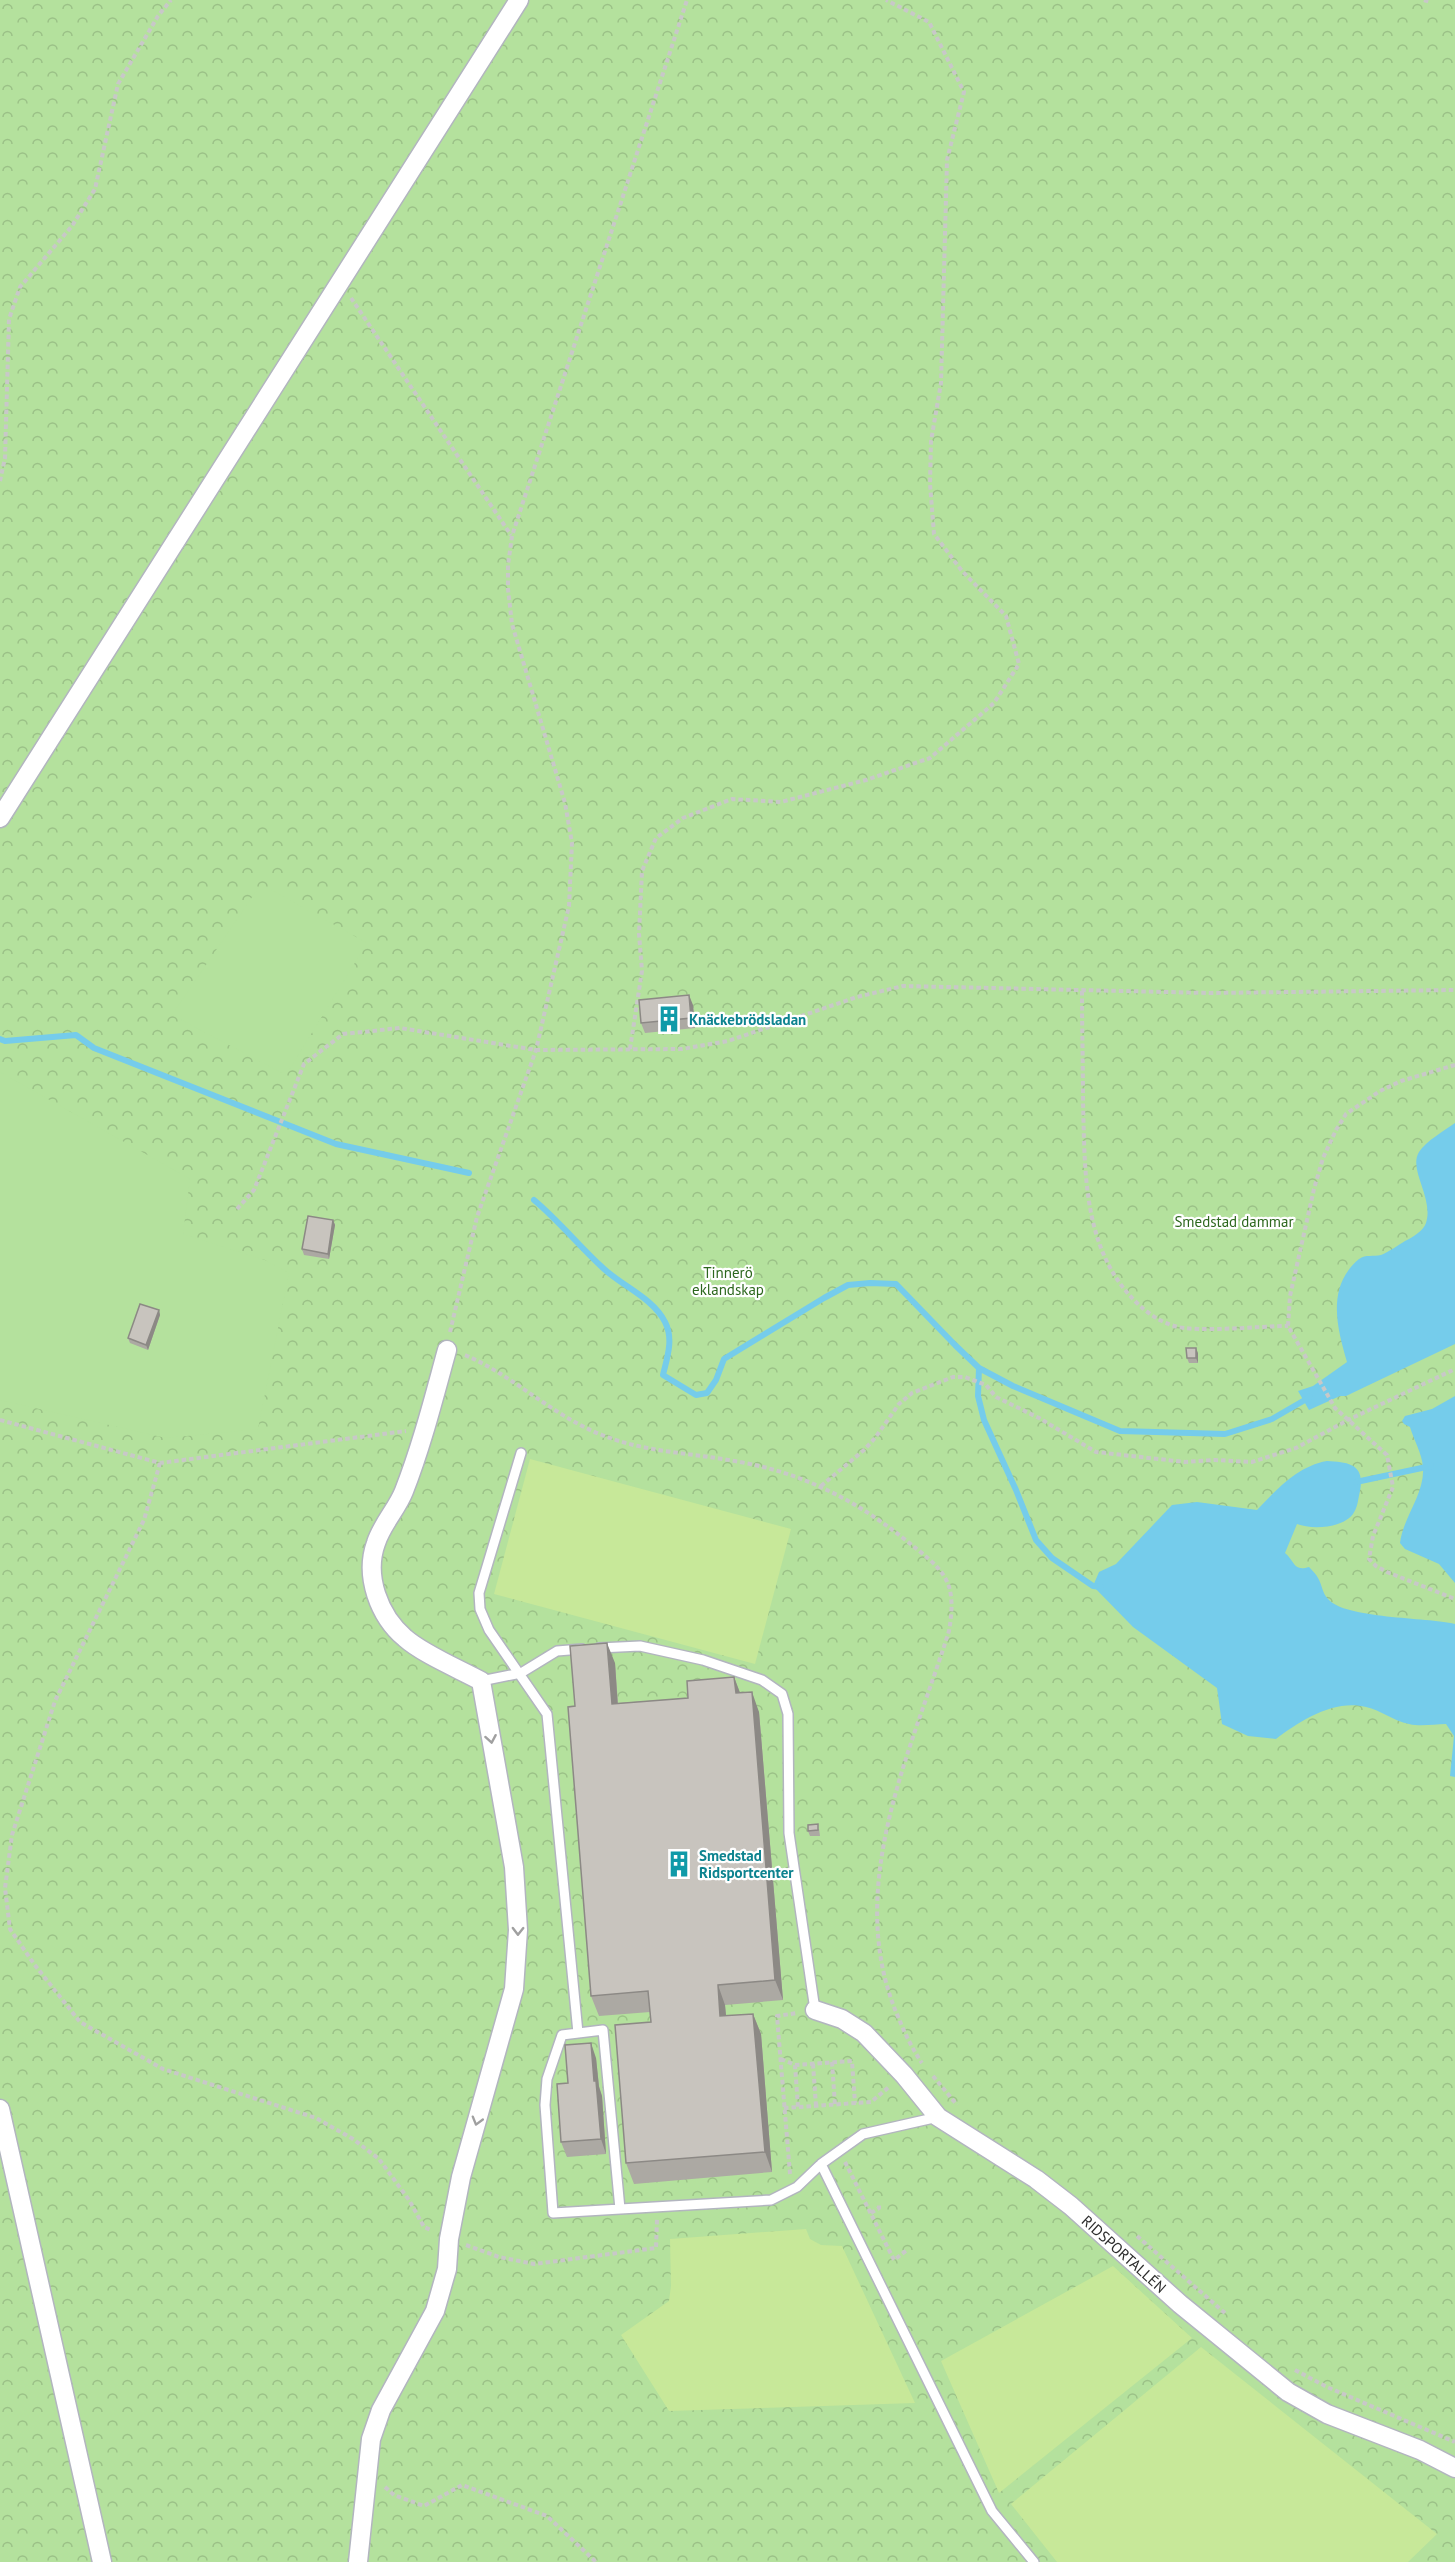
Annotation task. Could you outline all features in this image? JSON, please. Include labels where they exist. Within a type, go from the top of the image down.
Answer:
[{"type":"street","points":[[0,818],[519,0]]},
{"type":"street","points":[[358,2562],[370,2439],[381,2409],[435,2311],[447,2269],[449,2238],[461,2177],[514,1989],[518,1930],[514,1867],[481,1681],[405,1639],[386,1616],[374,1589],[371,1565],[376,1542],[401,1498],[425,1428],[447,1350]]},
{"type":"street","name":"RIDSPORTALLÉN","points":[[815,2010],[842,2019],[864,2033],[904,2075],[938,2117],[1036,2179],[1071,2206],[1180,2304],[1288,2392],[1327,2414],[1420,2450],[1455,2468]]},
{"type":"street","points":[[0,2109],[102,2562]]},
{"type":"lane","points":[[521,1453],[479,1593],[480,1609],[489,1630],[548,1714],[578,2033]]},
{"type":"lane","points":[[481,1681],[521,1673],[557,1651],[640,1646],[703,1660],[762,1680],[782,1694],[788,1714],[789,1833],[815,2010]]},
{"type":"lane","points":[[620,2209],[603,2030],[562,2035],[547,2079],[545,2105],[553,2213],[771,2200],[797,2187],[821,2163],[863,2134],[938,2117]]},
{"type":"lane","points":[[821,2163],[992,2511],[1034,2562]]},
{"type":"path","points":[[0,481],[5,458],[9,319],[20,287],[72,226],[95,189],[118,84],[158,16],[171,0]]},
{"type":"path","points":[[687,0],[512,536],[508,565],[512,624],[565,803],[572,843],[569,906],[536,1050],[477,1216],[447,1350],[466,1355],[490,1367],[572,1420],[600,1434],[675,1454],[740,1462],[797,1477],[821,1486],[874,1515],[933,1562],[946,1576],[952,1592],[953,1610],[949,1631],[884,1834],[878,1874],[876,1932],[888,1994],[920,2061],[964,2110]]},
{"type":"path","points":[[630,1049],[642,971],[639,934],[642,871],[656,838],[683,818],[732,800],[781,802],[866,780],[930,758],[994,703],[1019,664],[1006,615],[962,571],[934,534],[930,484],[931,441],[941,383],[947,160],[964,92],[929,21],[886,0]]},
{"type":"path","points":[[1424,0],[1430,2]]},
{"type":"path","points":[[340,282],[512,536]]},
{"type":"path","points":[[237,1209],[254,1190],[304,1064],[343,1034],[400,1028],[536,1050],[682,1048],[728,1041],[857,997],[903,986],[1210,993],[1455,990]]},
{"type":"path","points":[[1082,991],[1086,1188],[1099,1244],[1111,1270],[1125,1291],[1143,1309],[1158,1320],[1176,1327],[1288,1326]]},
{"type":"path","points":[[1455,1065],[1401,1081],[1380,1090],[1346,1114],[1323,1158],[1314,1189],[1290,1296],[1288,1326],[1335,1408],[1387,1455],[1393,1487],[1373,1536],[1369,1559],[1376,1566],[1388,1572],[1455,1599]]},
{"type":"path","points":[[821,1486],[864,1450],[899,1404],[912,1393],[953,1377],[965,1377],[986,1385],[996,1396],[1039,1418],[1096,1452],[1185,1462],[1215,1460],[1252,1462],[1296,1448],[1348,1420],[1455,1369]]},
{"type":"path","points":[[0,1420],[160,1463],[425,1428]]},
{"type":"path","points":[[160,1463],[144,1520],[55,1701],[12,1835],[5,1888],[10,1929],[34,1964],[80,2022],[163,2069],[316,2118],[353,2139],[379,2159],[409,2200],[424,2227],[449,2238],[500,2257],[534,2264],[656,2248],[658,2206]]},
{"type":"path","points":[[791,2190],[777,2016],[815,2010]]},
{"type":"path","points":[[781,2058],[795,2065],[852,2061],[855,2103]]},
{"type":"path","points":[[784,2108],[871,2102],[920,2061]]},
{"type":"path","points":[[832,2062],[835,2105]]},
{"type":"path","points":[[813,2064],[816,2106]]},
{"type":"path","points":[[795,2065],[798,2107]]},
{"type":"path","points":[[840,2150],[894,2260],[907,2250]]},
{"type":"path","points":[[871,2213],[879,2208],[879,2203]]},
{"type":"path","points":[[1129,2229],[1232,2319]]},
{"type":"path","points":[[1293,2369],[1327,2387],[1455,2442]]},
{"type":"path","points":[[367,2470],[394,2494],[424,2506],[462,2486],[547,2516],[596,2562]]},
{"type":"green space","name":"Tinnerö eklandskap","points":[[0,0],[1455,0],[1455,2562],[0,2562]]},
{"type":"green space","points":[[261,884],[367,943],[286,1075],[172,1015]]},
{"type":"green space","points":[[0,1072],[190,1179],[183,1234],[265,1260],[289,1273],[258,1429],[166,1438],[0,1400]]},
{"type":"green space","points":[[530,1459],[791,1529],[755,1664],[494,1594]]},
{"type":"green space","points":[[806,2229],[810,2239],[821,2245],[842,2246],[915,2403],[669,2411],[621,2335],[669,2301],[670,2239]]},
{"type":"green space","points":[[1113,2266],[1192,2338],[999,2493],[941,2361]]},
{"type":"green space","points":[[1201,2347],[1437,2534],[1408,2562],[1057,2562],[1011,2504]]},
{"type":"water","points":[[1455,1123],[1455,1344],[1346,1396],[1340,1396],[1309,1410],[1298,1391],[1313,1386],[1347,1362],[1340,1335],[1337,1308],[1342,1282],[1359,1259],[1384,1254],[1414,1236],[1425,1226],[1428,1214],[1427,1204],[1418,1176],[1416,1159],[1426,1144]]},
{"type":"water","points":[[1455,1396],[1455,1583],[1439,1564],[1405,1549],[1400,1543],[1423,1477],[1420,1452],[1410,1427],[1402,1421],[1405,1416],[1432,1409]]},
{"type":"water","points":[[1327,1461],[1343,1462],[1358,1470],[1361,1482],[1356,1509],[1348,1519],[1335,1525],[1319,1527],[1297,1524],[1285,1553],[1297,1567],[1310,1568],[1319,1580],[1326,1597],[1337,1606],[1368,1614],[1455,1624],[1455,1777],[1450,1776],[1454,1736],[1446,1724],[1409,1724],[1371,1708],[1354,1705],[1318,1713],[1276,1739],[1248,1736],[1222,1724],[1217,1688],[1133,1627],[1093,1586],[1099,1572],[1116,1564],[1172,1505],[1197,1502],[1257,1510],[1297,1473]]},
{"type":"building","points":[[689,995],[691,1018],[641,1023],[639,1000]]},
{"type":"building","points":[[308,1216],[333,1220],[328,1254],[302,1249]]},
{"type":"building","points":[[140,1304],[159,1310],[146,1345],[128,1338]]},
{"type":"building","points":[[1186,1348],[1196,1348],[1196,1358],[1187,1358]]},
{"type":"building","name":"Smedstad Ridsportcenter","points":[[607,1643],[612,1704],[688,1698],[687,1681],[734,1677],[736,1693],[752,1692],[775,1980],[718,1985],[720,2016],[753,2014],[765,2152],[626,2163],[615,2025],[651,2022],[648,1991],[591,1996],[568,1707],[575,1706],[570,1646]]},
{"type":"building","points":[[818,1824],[818,1830],[808,1831],[808,1825]]},
{"type":"building","points":[[591,2043],[601,2139],[561,2142],[557,2084],[568,2083],[565,2045]]},
{"type":"waterway","points":[[0,1039],[5,1041],[76,1035],[94,1048],[336,1144],[469,1173]]},
{"type":"waterway","points":[[534,1200],[603,1268],[645,1299],[660,1314],[668,1328],[669,1335],[669,1349],[663,1375],[696,1395],[707,1393],[716,1380],[724,1359],[848,1285],[870,1283],[896,1284],[979,1368],[1013,1386],[1120,1431],[1225,1434],[1272,1419],[1310,1397]]},
{"type":"waterway","points":[[979,1368],[978,1396],[984,1420],[1036,1540],[1052,1558],[1093,1586],[1101,1587]]},
{"type":"waterway","points":[[1356,1482],[1431,1466]]},
{"type":"place","name":"Knäckebrödsladan","points":[[669,1019]]},
{"type":"place","name":"Smedstad Ridsportcenter","points":[[679,1864]]},
{"type":"park label","name":"Smedstad dammar","points":[[1234,1221]]}]
